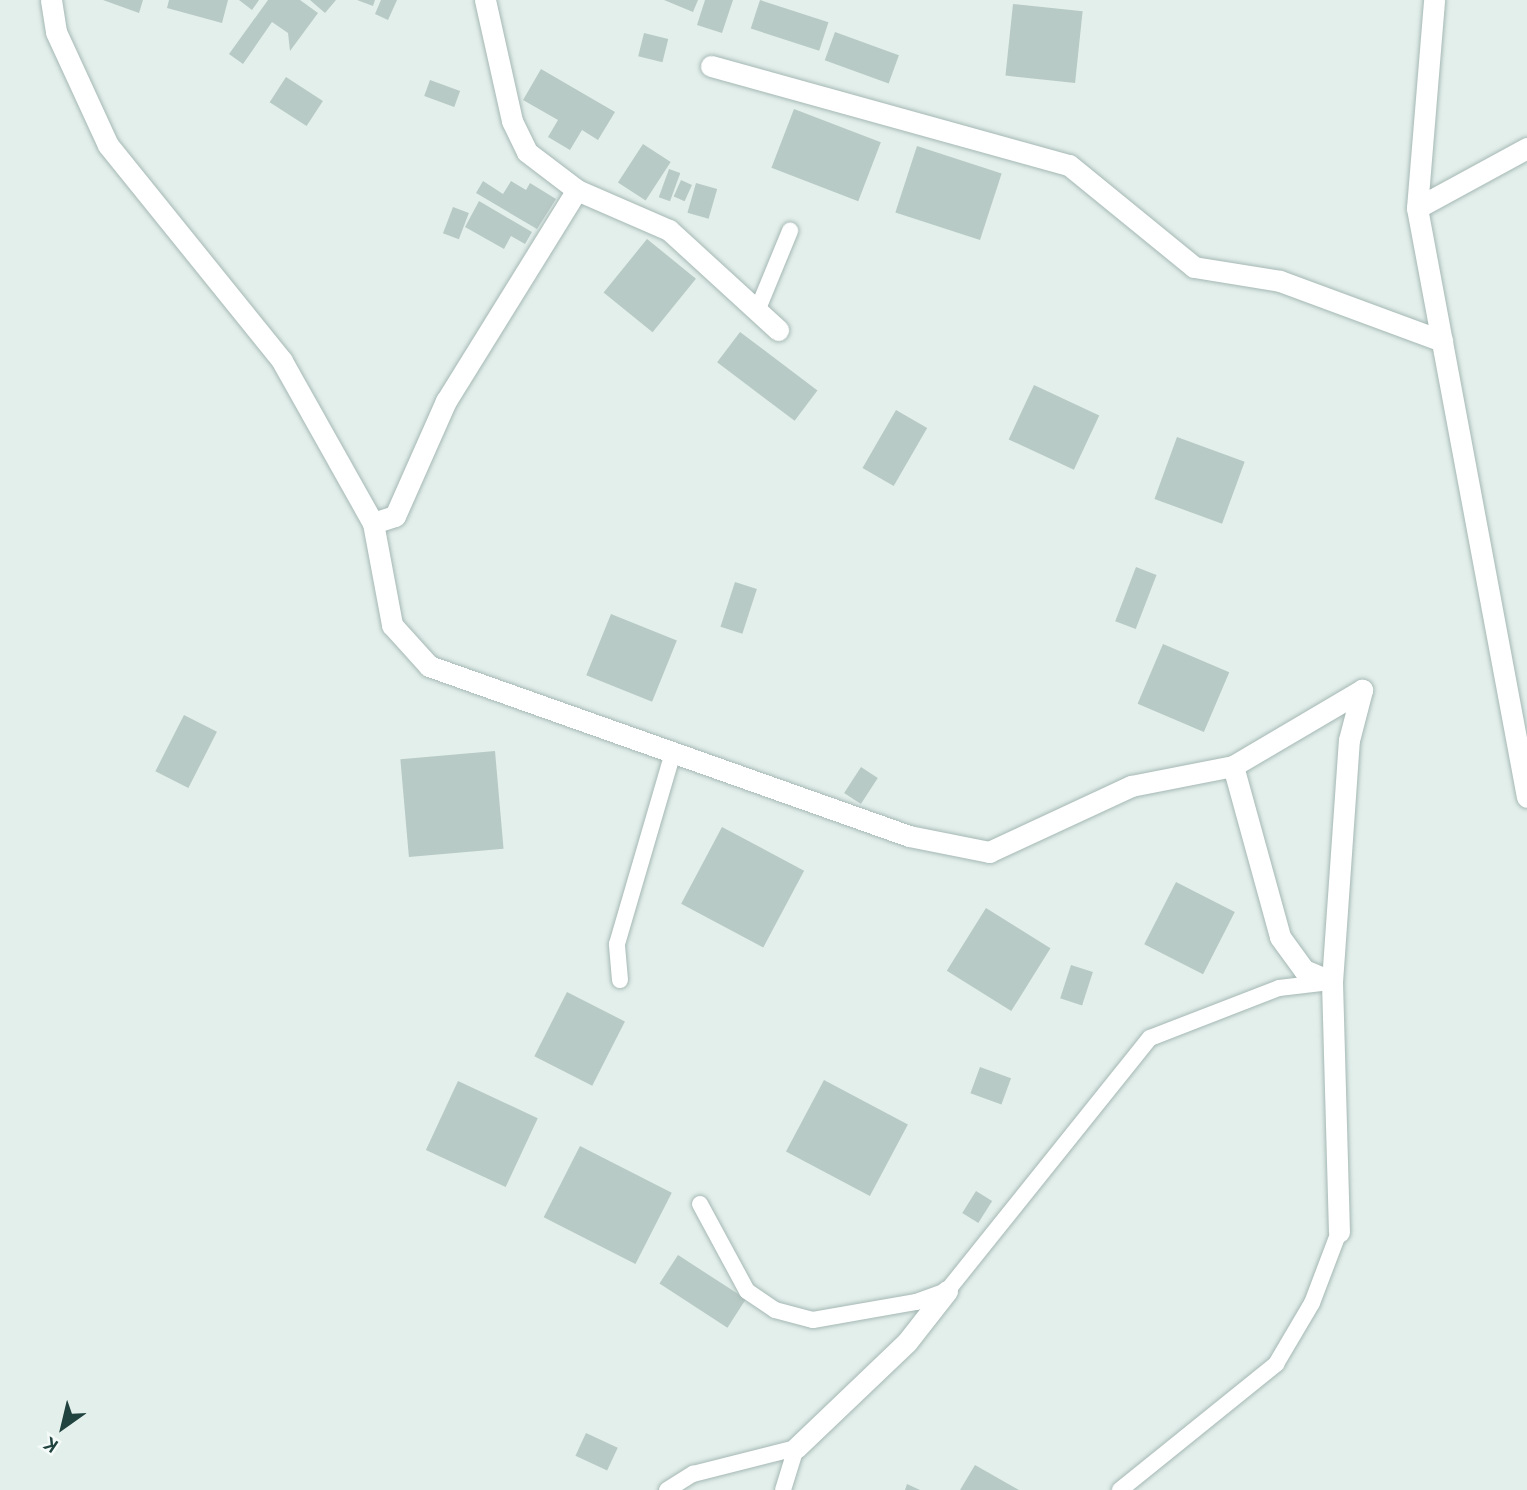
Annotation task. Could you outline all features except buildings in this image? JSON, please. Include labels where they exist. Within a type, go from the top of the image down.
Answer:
[{"type":"street","points":[[51,0],[56,32],[108,145],[282,361],[373,523],[392,625],[429,666],[909,835],[989,852],[1131,786],[1233,766],[1362,690],[1349,740],[1332,982],[1339,1232]]},
{"type":"street","points":[[485,0],[512,121],[527,152],[577,190],[669,230],[778,330]]},
{"type":"street","points":[[1434,0],[1417,208],[1527,797]]},
{"type":"street","points":[[711,66],[1069,164],[1194,267],[1280,281],[1442,341]]},
{"type":"street","points":[[1417,208],[1527,148]]},
{"type":"street","points":[[373,523],[395,516],[446,401],[577,190]]},
{"type":"street","points":[[1233,766],[1280,937],[1304,970],[1332,982]]},
{"type":"street","points":[[796,1448],[907,1342],[947,1290]]},
{"type":"lane","points":[[757,311],[790,231]]},
{"type":"lane","points":[[620,981],[617,944],[673,752]]},
{"type":"lane","points":[[700,1204],[747,1292],[775,1310],[813,1320],[850,1318],[947,1290],[1150,1038],[1279,988],[1332,982]]},
{"type":"lane","points":[[1120,1490],[1276,1364],[1312,1303],[1339,1232]]},
{"type":"lane","points":[[667,1490],[693,1474],[796,1448]]},
{"type":"lane","points":[[783,1490],[796,1448]]}]
